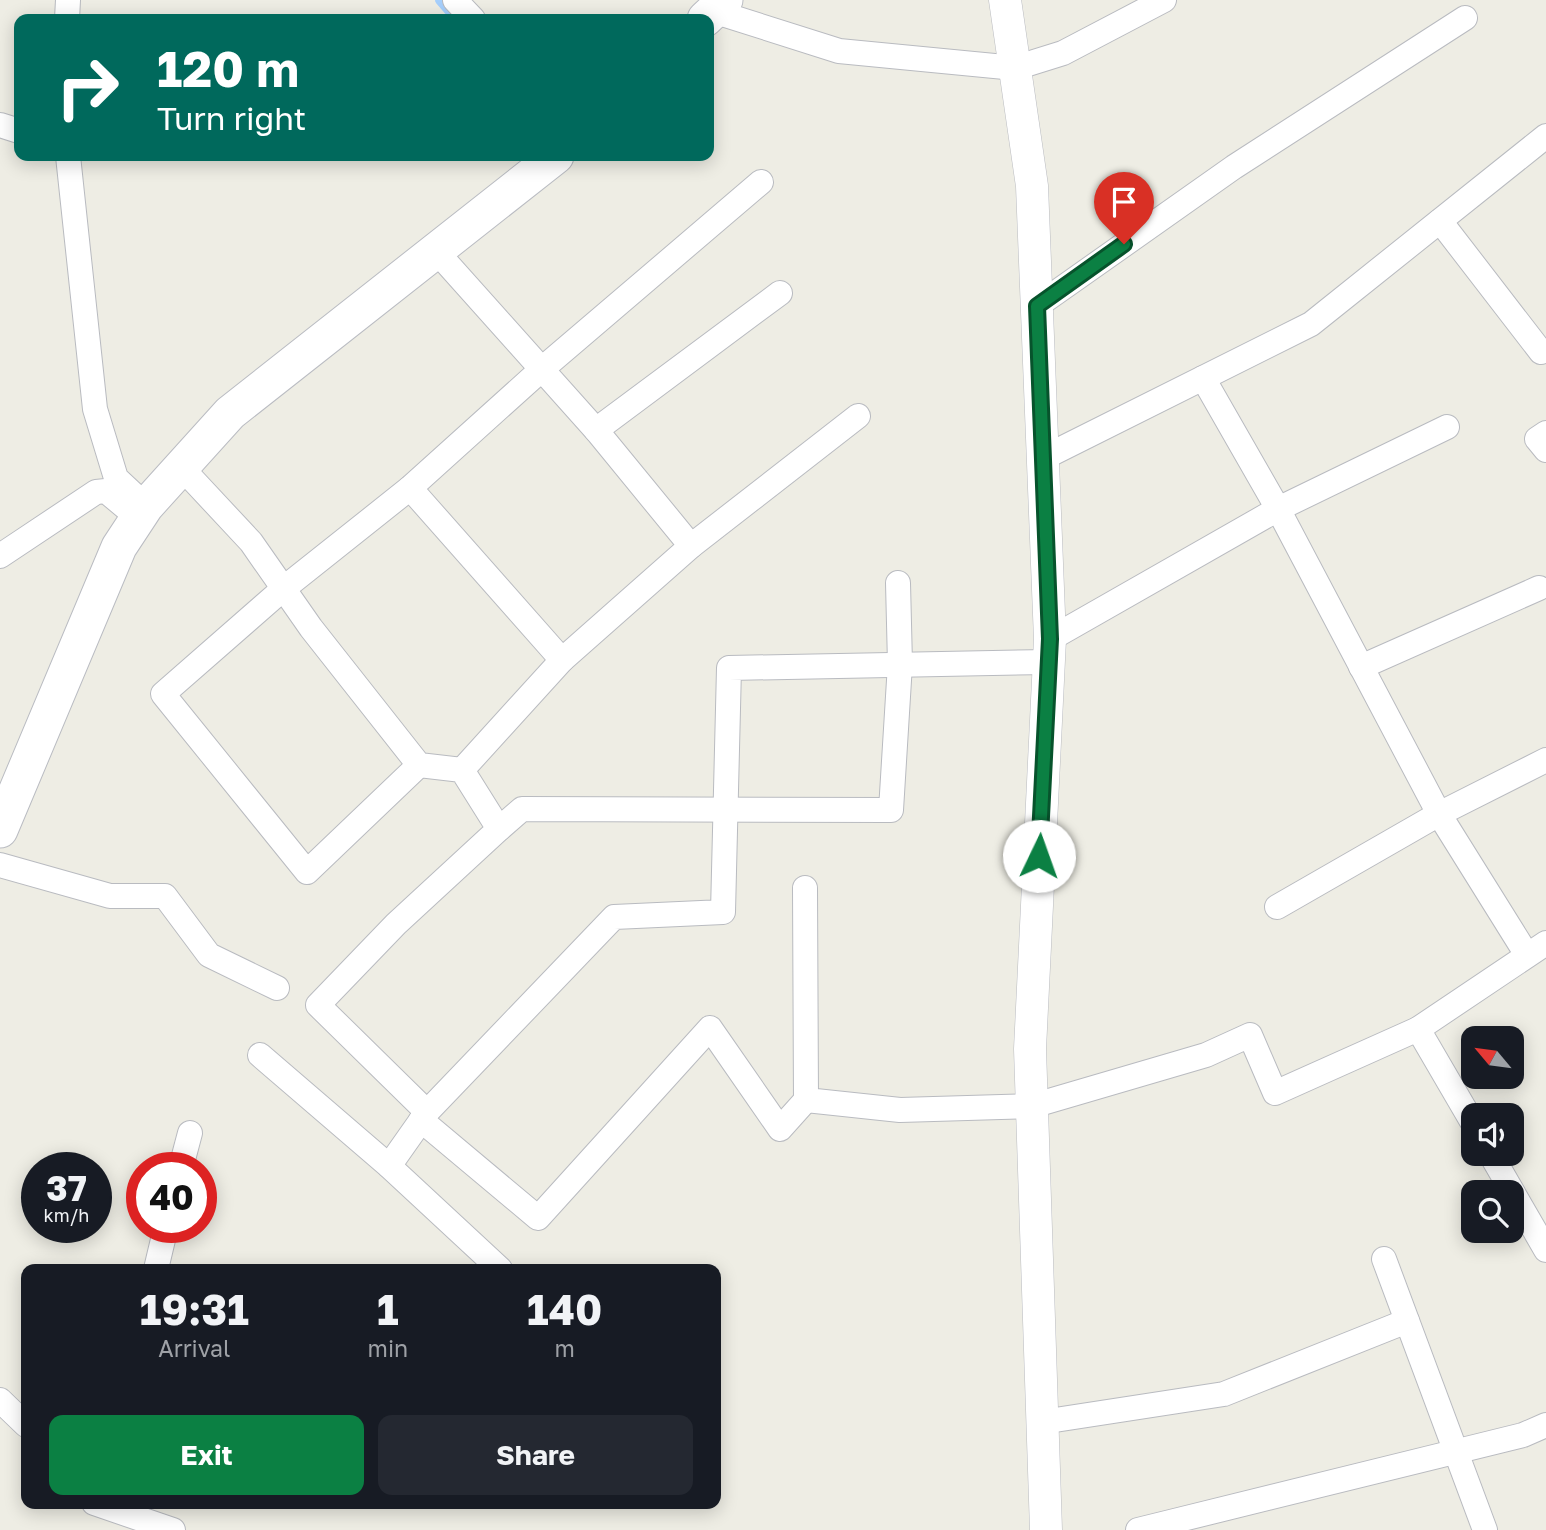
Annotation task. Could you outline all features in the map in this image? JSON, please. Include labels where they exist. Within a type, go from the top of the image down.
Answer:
[{"type":"main road","points":[[0,830],[119,547],[142,512],[230,413],[550,161]]},
{"type":"street","points":[[455,0],[468,14]]},
{"type":"street","points":[[1005,0],[1032,186],[1049,650],[1030,1049],[1046,1530]]},
{"type":"street","points":[[714,10],[839,51],[1015,68],[1063,53],[1164,0]]},
{"type":"street","points":[[1037,306],[1234,167],[1465,18]]},
{"type":"street","points":[[1042,458],[1311,324],[1546,136]]},
{"type":"street","points":[[69,161],[95,409],[116,478],[142,512]]},
{"type":"street","points":[[419,765],[307,872],[163,694],[283,589],[410,488],[542,369],[761,182]]},
{"type":"street","points":[[1440,221],[1541,352]]},
{"type":"street","points":[[436,251],[596,430],[691,546]]},
{"type":"street","points":[[596,430],[780,293]]},
{"type":"street","points":[[806,1100],[900,1110],[1032,1106],[1206,1055],[1250,1035],[1275,1093],[1418,1029],[1536,949],[1438,814],[1278,509],[1203,378]]},
{"type":"street","points":[[462,770],[562,660],[691,546],[858,416]]},
{"type":"street","points":[[389,1166],[424,1116],[614,917],[723,912],[729,668],[900,664],[1049,650],[1278,509],[1447,427]]},
{"type":"street","points":[[1546,433],[1537,439],[1546,450]]},
{"type":"street","points":[[181,467],[251,542],[283,589],[419,765],[462,770]]},
{"type":"street","points":[[410,488],[562,660]]},
{"type":"street","points":[[0,556],[96,492],[106,491],[142,512]]},
{"type":"street","points":[[805,888],[806,1100],[780,1129],[709,1028],[538,1218],[424,1116],[318,1005],[396,924],[522,809],[891,810],[900,664],[898,583]]},
{"type":"street","points":[[1361,667],[1539,588]]},
{"type":"street","points":[[1277,906],[1438,814],[1546,760]]},
{"type":"street","points":[[462,770],[499,829]]},
{"type":"street","points":[[0,865],[110,896],[165,896],[209,955],[277,988]]},
{"type":"street","points":[[1418,1029],[1461,1103]]},
{"type":"street","points":[[260,1055],[389,1166],[495,1264]]},
{"type":"street","points":[[185,1152],[190,1133]]},
{"type":"street","points":[[1498,1166],[1546,1250]]},
{"type":"street","points":[[157,1264],[162,1243]]},
{"type":"street","points":[[1384,1259],[1485,1530]]},
{"type":"street","points":[[1042,1422],[1224,1394],[1407,1321]]},
{"type":"street","points":[[0,1400],[21,1420]]},
{"type":"street","points":[[1138,1530],[1523,1435],[1546,1425]]},
{"type":"street","points":[[110,1509],[173,1530]]},
{"type":"waterway","points":[[440,0],[452,14]]},
{"type":"route","points":[[1039,856],[1050,639],[1037,306],[1124,244]]}]
